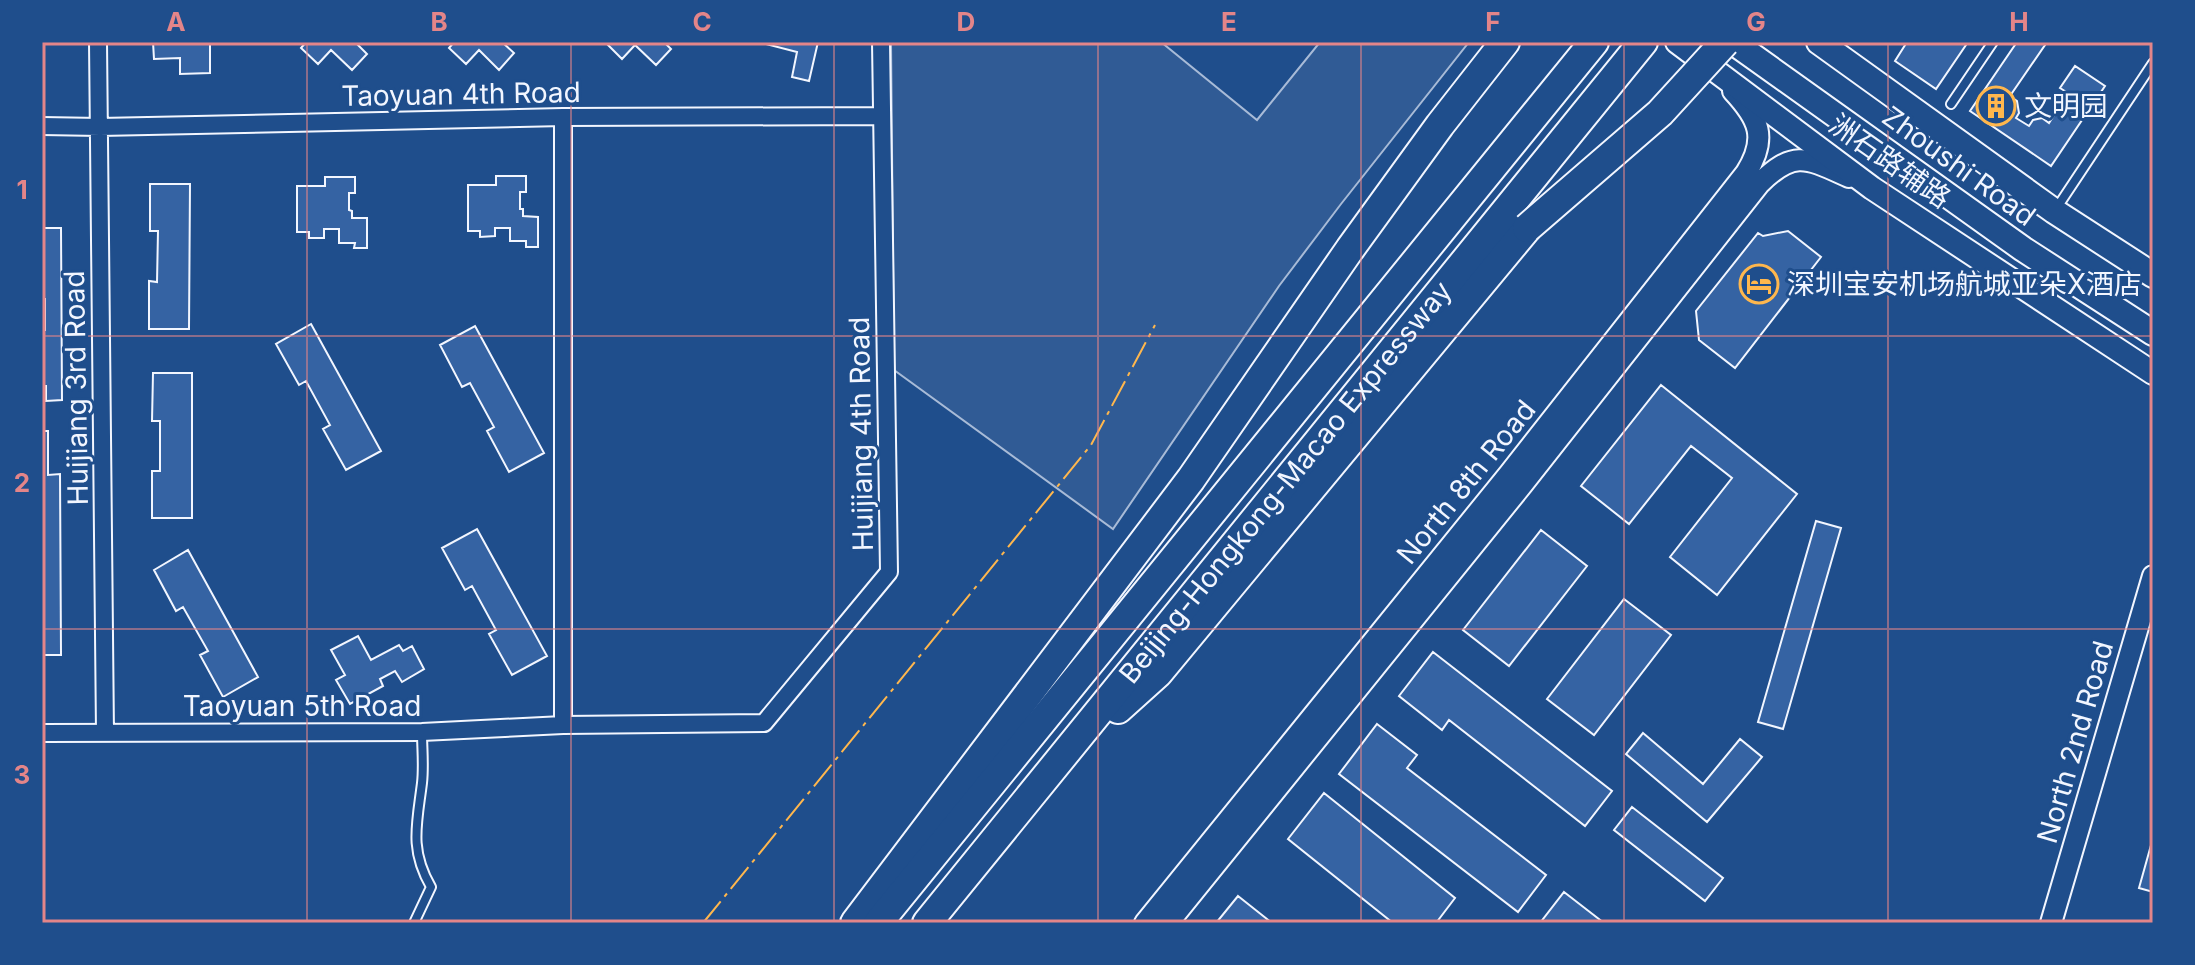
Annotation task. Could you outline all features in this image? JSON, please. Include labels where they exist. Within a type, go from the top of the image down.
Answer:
[{"type":"highway","points":[[855,923],[1191,479],[1350,249],[1505,42]]},
{"type":"highway","name":"Beijing-Hongkong-Macao Expressway","points":[[878,923],[1594,42]]},
{"type":"highway","name":"Beijing-Hongkong-Macao Expressway","points":[[927,923],[1643,42]]},
{"type":"highway","points":[[1589,110],[1653,42]]},
{"type":"highway","points":[[1049,771],[1158,673],[1527,228],[1660,113],[1725,42]]},
{"type":"main road","name":"洲石路辅路","points":[[1677,42],[1872,188],[2153,373]]},
{"type":"main road","name":"Zhoushi Road","points":[[1733,42],[2023,249],[2153,333]]},
{"type":"main road","name":"Zhoushi Road","points":[[1819,42],[2054,211],[2153,275]]},
{"type":"street","name":"Huijiang 3rd Road","points":[[98,42],[105,733]]},
{"type":"street","name":"Huijiang 4th Road","points":[[563,725],[764,723],[889,572],[881,42]]},
{"type":"street","name":"North 8th Road","points":[[1145,923],[1509,474],[1746,173],[1755,159],[1759,129],[1747,106],[1708,65]]},
{"type":"street","name":"Taoyuan 4th Road","points":[[42,126],[563,117],[882,116]]},
{"type":"street","points":[[563,117],[563,725]]},
{"type":"street","name":"North 8th Road","points":[[1168,923],[1522,485],[1759,184],[1776,167],[1792,160],[1826,166],[1872,188]]},
{"type":"street","name":"North 2nd Road","points":[[2051,923],[2153,576]]},
{"type":"street","name":"Taoyuan 5th Road","points":[[42,733],[422,732],[563,725]]},
{"type":"lane","points":[[1951,104],[1993,42]]},
{"type":"lane","points":[[2054,211],[2153,63]]},
{"type":"lane","points":[[414,923],[431,887],[419,861],[415,842],[422,780],[422,732]]},
{"type":"shaded area","points":[[891,42],[1161,42],[1257,120],[1320,42],[1469,42],[1279,286],[1113,529],[894,370]]},
{"type":"building","points":[[153,42],[210,42],[210,73],[180,74],[180,58],[154,59]]},
{"type":"building","points":[[306,42],[355,42],[367,54],[352,70],[331,50],[318,64],[301,48]]},
{"type":"building","points":[[454,42],[502,42],[514,53],[499,70],[479,50],[466,64],[449,48]]},
{"type":"building","points":[[605,42],[664,42],[671,49],[656,65],[635,45],[622,59]]},
{"type":"building","points":[[758,42],[818,42],[809,81],[792,77],[797,52]]},
{"type":"building","points":[[1907,42],[1968,42],[1936,89],[1895,61]]},
{"type":"building","name":"文明园","points":[[2017,42],[2040,42],[2045,45],[2010,96],[2017,101],[2019,113],[2016,118],[2029,126],[2033,120],[2042,118],[2049,123],[2068,93],[2060,88],[2075,66],[2105,86],[2051,166],[1970,111]]},
{"type":"building","points":[[496,176],[526,176],[526,192],[520,192],[520,209],[523,209],[523,216],[538,217],[538,247],[526,247],[526,241],[510,241],[510,228],[495,228],[495,236],[480,237],[480,231],[468,231],[468,185],[496,185]]},
{"type":"building","points":[[325,177],[355,177],[355,193],[349,193],[349,210],[352,211],[352,218],[367,218],[367,248],[354,248],[355,243],[339,243],[339,229],[324,229],[324,238],[309,238],[309,232],[297,232],[297,186],[325,186]]},
{"type":"building","points":[[150,184],[190,184],[189,329],[149,329],[149,281],[157,282],[158,231],[150,231]]},
{"type":"building","points":[[44,228],[61,228],[62,400],[46,401],[46,386],[42,386]]},
{"type":"building","name":"深圳宝安机场航城亚朵X酒店","points":[[1788,231],[1821,257],[1735,368],[1699,340],[1696,311],[1758,233],[1763,236]]},
{"type":"building","points":[[311,324],[381,451],[346,470],[323,429],[330,425],[306,381],[299,385],[276,344]]},
{"type":"building","points":[[475,326],[544,453],[509,472],[487,431],[494,427],[470,383],[462,387],[440,345]]},
{"type":"building","points":[[153,373],[192,373],[192,518],[152,518],[152,471],[160,471],[160,421],[152,421]]},
{"type":"building","points":[[1661,385],[1797,494],[1717,595],[1670,557],[1732,478],[1691,446],[1629,524],[1581,486]]},
{"type":"building","points":[[42,431],[48,431],[48,475],[60,474],[61,655],[42,655]]},
{"type":"building","points":[[1816,521],[1841,528],[1783,729],[1758,722]]},
{"type":"building","points":[[477,529],[547,656],[512,675],[489,634],[496,630],[472,586],[465,590],[442,548]]},
{"type":"building","points":[[1541,530],[1587,566],[1509,666],[1463,630]]},
{"type":"building","points":[[188,550],[258,677],[223,697],[200,655],[208,651],[183,607],[176,611],[154,570]]},
{"type":"building","points":[[1624,599],[1671,635],[1594,735],[1547,699]]},
{"type":"building","points":[[358,636],[371,660],[399,645],[403,651],[412,646],[424,669],[402,682],[395,671],[380,679],[383,686],[350,704],[336,680],[345,675],[331,650]]},
{"type":"building","points":[[1433,652],[1612,791],[1585,826],[1449,720],[1442,730],[1399,696]]},
{"type":"building","points":[[1377,724],[1417,755],[1407,768],[1546,875],[1518,912],[1339,774]]},
{"type":"building","points":[[1643,733],[1703,784],[1740,739],[1762,757],[1707,822],[1626,754]]},
{"type":"building","points":[[1324,793],[1455,898],[1436,923],[1393,923],[1288,839]]},
{"type":"building","points":[[1632,807],[1723,878],[1705,901],[1614,830]]},
{"type":"building","points":[[2153,838],[2153,892],[2139,888]]},
{"type":"building","points":[[1564,892],[1604,923],[1540,923]]},
{"type":"building","points":[[1238,896],[1272,923],[1216,923]]},
{"type":"power","points":[[703,923],[1091,445],[1155,325]]},
{"type":"place","name":"文明园","points":[[1996,106]]},
{"type":"place","name":"深圳宝安机场航城亚朵X酒店","points":[[1759,284]]}]
